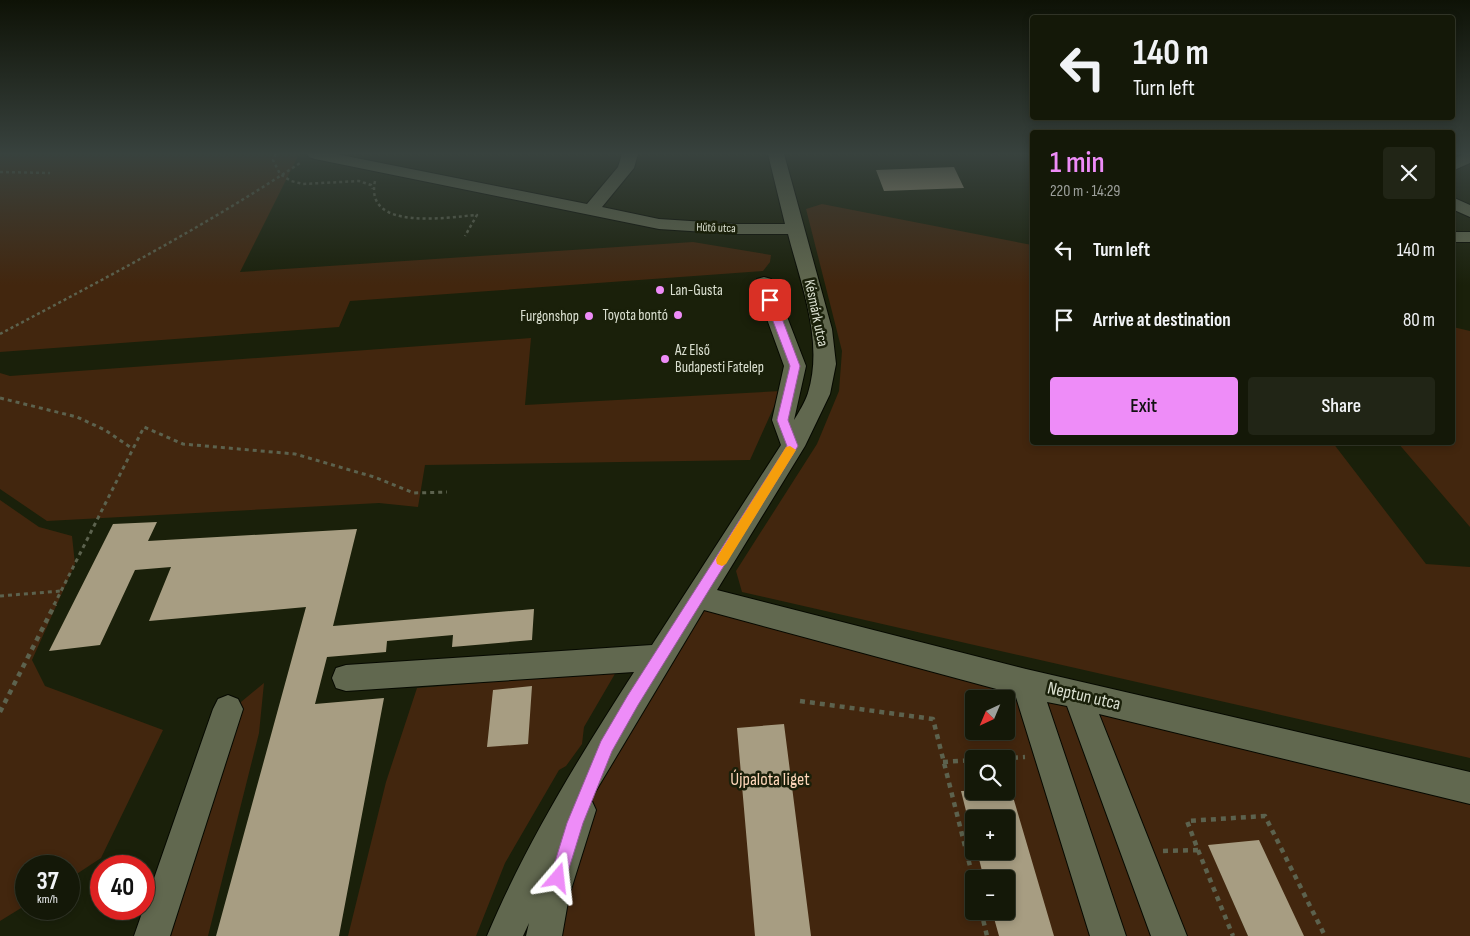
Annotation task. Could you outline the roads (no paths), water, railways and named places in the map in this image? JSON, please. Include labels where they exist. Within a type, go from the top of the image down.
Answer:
[{"type":"street","name":"Hűtő utca","points":[[529,198],[658,224],[737,229],[795,229]]},
{"type":"street","points":[[591,210],[601,198]]},
{"type":"street","points":[[737,229],[749,225],[770,211],[777,198]]},
{"type":"street","name":"Késmárk utca","points":[[505,936],[565,813],[793,446],[819,394],[825,364],[822,328],[787,198]]},
{"type":"street","points":[[1455,204],[1470,212]]},
{"type":"street","points":[[1455,237],[1470,237]]},
{"type":"street","points":[[764,283],[795,366],[783,420],[793,446]]},
{"type":"street","name":"Neptun utca","points":[[699,597],[1026,683],[1470,788]]},
{"type":"street","points":[[346,678],[661,657]]},
{"type":"street","points":[[1026,683],[1108,936]]},
{"type":"street","points":[[1077,695],[1169,936]]},
{"type":"street","points":[[152,936],[228,709]]},
{"type":"street","name":"Késmárk utca","points":[[544,936],[552,896],[575,823],[607,746]]},
{"type":"place","name":"Lan-Gusta","points":[[660,290]]},
{"type":"place","name":"Toyota bontó","points":[[678,315]]},
{"type":"place","name":"Furgonshop","points":[[589,316]]},
{"type":"place","name":"Az Első Budapesti Fatelep","points":[[665,359]]},
{"type":"park label","name":"Újpalota liget","points":[[770,779]]}]
